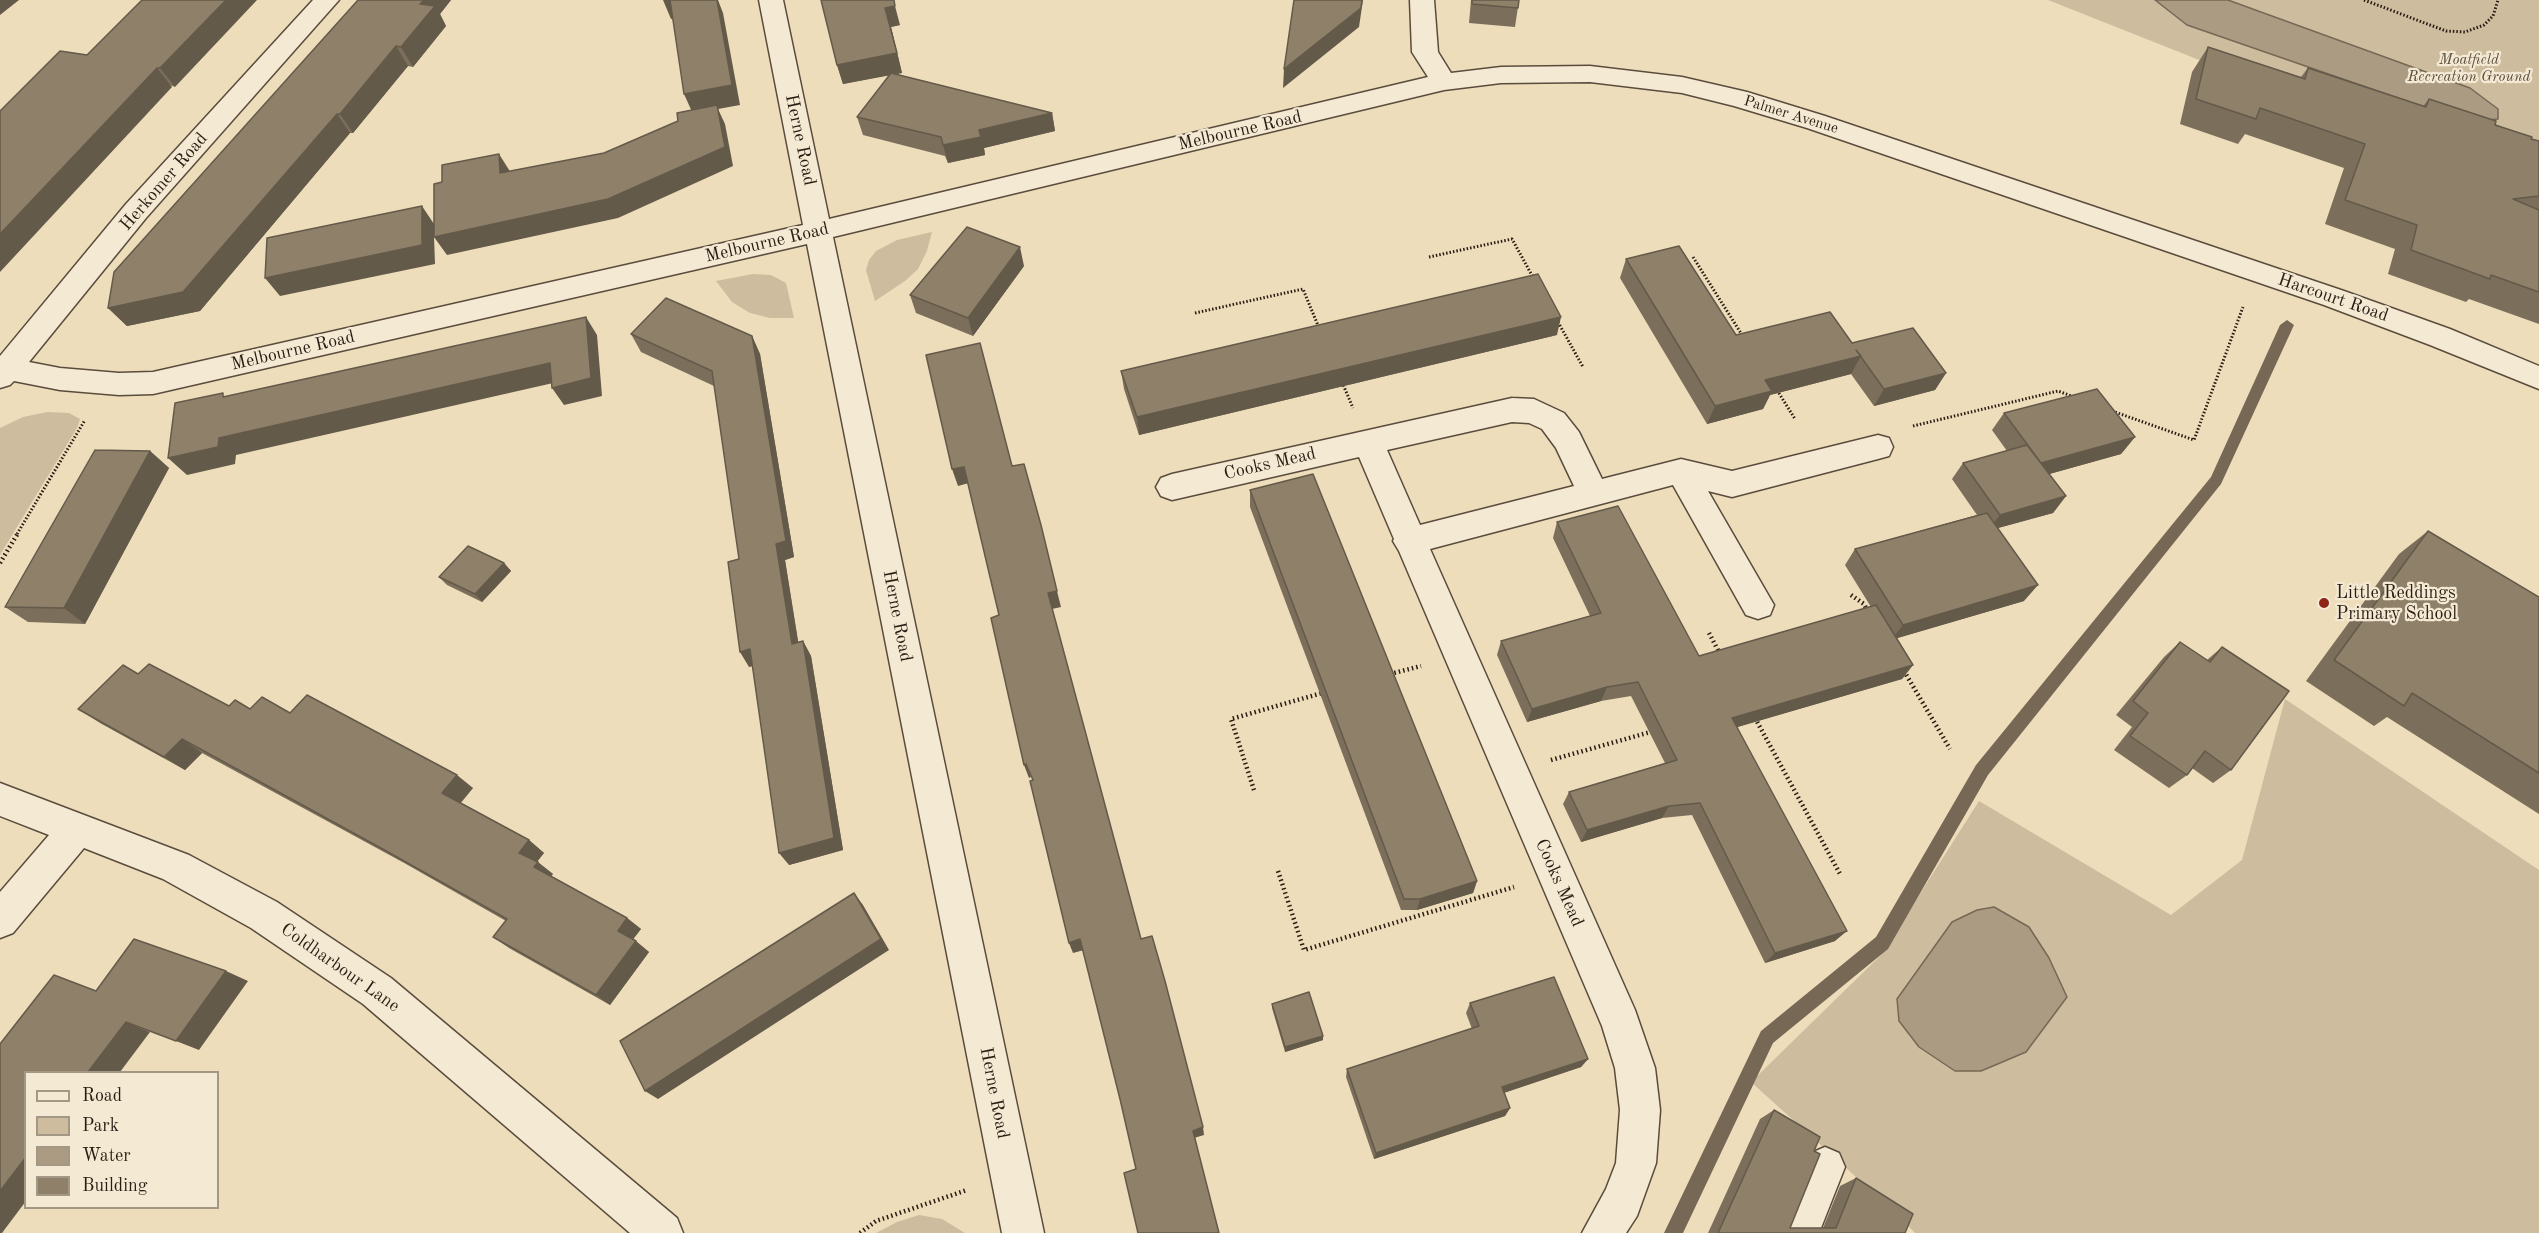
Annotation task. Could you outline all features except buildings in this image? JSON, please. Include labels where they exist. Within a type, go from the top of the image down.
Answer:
[{"type":"street","name":"Herkomer Road","points":[[3,371],[136,211],[327,0]]},
{"type":"street","name":"Herne Road","points":[[771,0],[1023,1233]]},
{"type":"street","points":[[1422,0],[1425,52],[1444,82]]},
{"type":"street","name":"Palmer Avenue","points":[[1444,82],[1501,75],[1590,74],[1682,86],[1738,98],[1816,122],[2125,226]]},
{"type":"street","name":"Melbourne Road","points":[[3,371],[119,384],[153,383],[819,231],[1444,82]]},
{"type":"street","name":"Harcourt Road","points":[[2125,226],[2440,337],[2539,378]]},
{"type":"street","name":"Cooks Mead","points":[[1172,487],[1512,410],[1534,411],[1553,420],[1568,441],[1593,492]]},
{"type":"street","name":"Cooks Mead","points":[[1368,442],[1409,542],[1621,1024],[1635,1068],[1640,1110],[1636,1163],[1622,1201],[1603,1233]]},
{"type":"street","points":[[1409,542],[1593,492],[1681,471],[1732,484],[1878,447]]},
{"type":"street","points":[[1681,471],[1758,605]]},
{"type":"street","name":"Coldharbour Lane","points":[[0,799],[176,867],[264,915],[377,991],[662,1233]]},
{"type":"street","points":[[0,921],[78,828]]},
{"type":"street","points":[[1798,1233],[1825,1167]]},
{"type":"path","points":[[2364,0],[2446,31],[2465,32],[2484,25],[2493,16],[2498,0]]},
{"type":"path","points":[[1429,258],[1512,239],[1539,288]]},
{"type":"path","points":[[1693,257],[1744,338]]},
{"type":"path","points":[[2110,410],[2194,440],[2256,272]]},
{"type":"path","points":[[1195,313],[1303,289],[1321,333]]},
{"type":"path","points":[[1556,318],[1583,367]]},
{"type":"path","points":[[1340,377],[1368,442]]},
{"type":"path","points":[[1776,389],[1795,419]]},
{"type":"path","points":[[1905,428],[2058,391],[2079,398]]},
{"type":"path","points":[[0,562],[90,411]]},
{"type":"path","points":[[1851,594],[1864,604],[1869,614]]},
{"type":"path","points":[[1709,633],[1725,664]]},
{"type":"path","points":[[1379,677],[1459,655]]},
{"type":"path","points":[[1898,662],[1950,749]]},
{"type":"path","points":[[1254,790],[1231,718],[1334,690]]},
{"type":"path","points":[[1753,714],[1840,874]]},
{"type":"path","points":[[1510,771],[1657,730]]},
{"type":"path","points":[[1278,870],[1304,950],[1556,874]]},
{"type":"path","points":[[860,1233],[876,1221],[907,1209],[1011,1176]]},
{"type":"green space","name":"Moatfield Recreation Ground","points":[[2048,0],[2539,0],[2539,165],[2222,69]]},
{"type":"green space","points":[[932,232],[927,251],[918,269],[905,281],[875,301],[866,270],[869,260],[876,251],[897,240]]},
{"type":"green space","points":[[753,274],[771,275],[786,283],[794,318],[770,318],[750,313],[732,302],[716,281]]},
{"type":"green space","points":[[47,412],[69,413],[80,419],[77,428],[0,555],[0,428],[23,417]]},
{"type":"green space","points":[[2285,699],[2539,870],[2539,1233],[1915,1233],[1751,1082],[1881,955],[1979,801],[2171,915],[2242,860]]},
{"type":"green space","points":[[919,1215],[942,1219],[965,1233],[876,1233],[897,1222]]},
{"type":"water","points":[[2155,0],[2228,0],[2470,88],[2498,109],[2498,119],[2467,122],[2187,25]]},
{"type":"water","points":[[1994,907],[2029,927],[2049,958],[2067,997],[2026,1052],[1981,1071],[1955,1071],[1919,1047],[1899,1021],[1897,999],[1952,922],[1977,910]]},
{"type":"waterway","points":[[1673,1233],[1767,1037],[1882,943],[1982,770],[2216,480],[2287,325]]},
{"type":"place","name":"Little Reddings Primary School","points":[[2324,603]]}]
